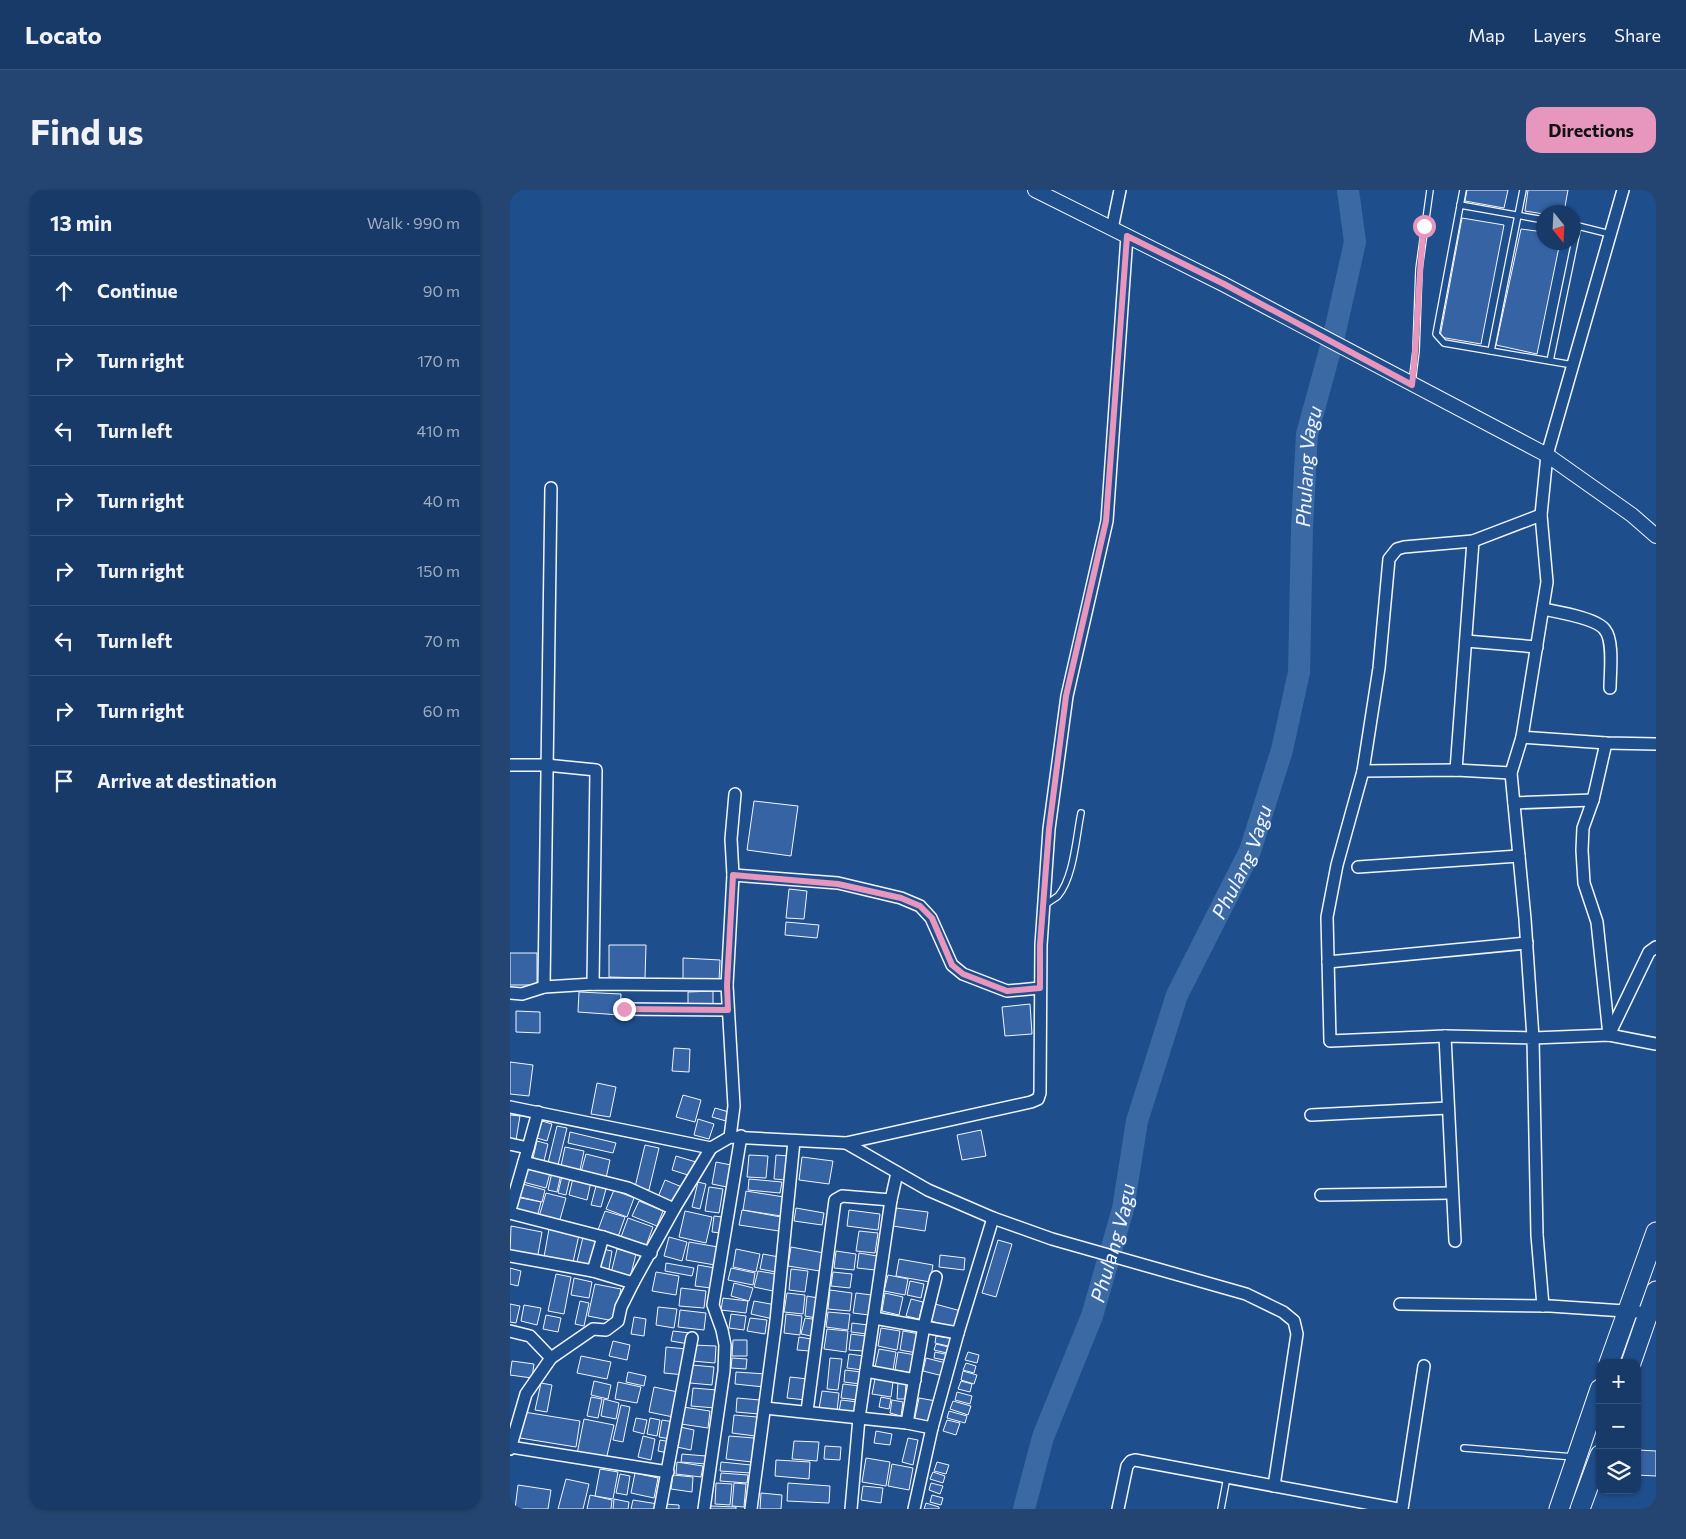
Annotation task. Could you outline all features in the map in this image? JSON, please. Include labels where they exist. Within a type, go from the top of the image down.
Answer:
[{"type":"highway","points":[[1610,1359],[1656,1232]]},
{"type":"highway","points":[[1633,1359],[1652,1312],[1656,1291]]},
{"type":"highway","points":[[1559,1509],[1596,1400]]},
{"type":"highway","points":[[1580,1509],[1596,1466]]},
{"type":"street","points":[[1035,190],[1224,284],[1381,369],[1547,455],[1632,515],[1656,536]]},
{"type":"street","points":[[1112,229],[1120,190]]},
{"type":"street","points":[[1543,1306],[1537,1235],[1533,1038],[1527,942],[1511,773],[1522,737],[1547,582],[1541,515],[1547,455],[1623,190]]},
{"type":"street","points":[[668,1472],[510,1448],[526,1394],[550,1358],[593,1329],[606,1330],[618,1321],[633,1283],[710,1148],[736,1136],[846,1143],[1038,1099],[1040,1093],[1040,945],[1049,829],[1066,696],[1106,521],[1127,236]]},
{"type":"street","points":[[544,987],[551,488]]},
{"type":"street","points":[[1541,515],[1474,541],[1397,549],[1389,559],[1379,668],[1363,771],[1337,865],[1327,918],[1330,1041],[1445,1036],[1533,1038],[1609,1035],[1656,1044]]},
{"type":"street","points":[[1456,770],[1474,541]]},
{"type":"street","points":[[1543,609],[1597,623],[1605,630],[1610,641],[1610,688]]},
{"type":"street","points":[[1466,642],[1537,647]]},
{"type":"street","points":[[1522,737],[1606,743],[1656,744]]},
{"type":"street","points":[[1606,743],[1593,800],[1583,828],[1582,850],[1584,883],[1598,922],[1609,1035]]},
{"type":"street","points":[[510,765],[546,765],[596,770],[593,984]]},
{"type":"street","points":[[1363,771],[1456,770],[1511,773]]},
{"type":"street","points":[[704,1509],[724,1371],[725,1345],[713,1305],[736,1136],[727,985],[733,875],[731,839],[735,794]]},
{"type":"street","points":[[1514,803],[1593,800]]},
{"type":"street","points":[[1358,867],[1519,856]]},
{"type":"street","points":[[733,875],[838,884],[901,898],[920,906],[932,918],[952,965],[963,974],[1007,991],[1040,988]]},
{"type":"street","points":[[1328,962],[1527,942]]},
{"type":"street","points":[[1609,1035],[1648,952],[1656,947]]},
{"type":"street","points":[[510,993],[522,994],[544,987],[593,984],[727,985]]},
{"type":"street","points":[[624,1009],[728,1010]]},
{"type":"street","points":[[1445,1036],[1455,1241]]},
{"type":"street","points":[[510,1107],[710,1148]]},
{"type":"street","points":[[1311,1115],[1448,1108]]},
{"type":"street","points":[[538,1112],[510,1212],[603,1237],[651,1253]]},
{"type":"street","points":[[750,1509],[776,1321],[794,1141]]},
{"type":"street","points":[[846,1143],[928,1190],[992,1218],[1052,1239],[1246,1294],[1283,1312],[1294,1321],[1297,1334],[1274,1486]]},
{"type":"street","points":[[510,1144],[528,1148]]},
{"type":"street","points":[[524,1162],[628,1188],[674,1209]]},
{"type":"street","points":[[851,1509],[866,1371],[891,1200],[897,1173]]},
{"type":"street","points":[[1321,1195],[1452,1193]]},
{"type":"street","points":[[807,1411],[835,1200],[842,1196],[891,1200]]},
{"type":"street","points":[[914,1509],[932,1428],[992,1218]]},
{"type":"street","points":[[593,1271],[603,1237]]},
{"type":"street","points":[[510,1256],[593,1271],[633,1283]]},
{"type":"street","points":[[907,1423],[924,1326],[936,1276]]},
{"type":"street","points":[[1400,1304],[1543,1306],[1652,1312]]},
{"type":"street","points":[[874,1318],[958,1333]]},
{"type":"street","points":[[510,1332],[530,1336],[550,1358]]},
{"type":"street","points":[[660,1509],[692,1338]]},
{"type":"street","points":[[1402,1509],[1424,1366]]},
{"type":"street","points":[[866,1371],[915,1380]]},
{"type":"street","points":[[765,1408],[807,1411],[907,1423],[932,1428]]},
{"type":"street","points":[[1118,1509],[1127,1466],[1131,1461],[1135,1460],[1398,1509]]},
{"type":"lane","points":[[1412,385],[1416,351],[1420,269],[1430,190]]},
{"type":"lane","points":[[1463,190],[1436,334],[1444,343],[1573,364]]},
{"type":"lane","points":[[1491,350],[1523,190]]},
{"type":"lane","points":[[1460,206],[1536,219]]},
{"type":"lane","points":[[1581,227],[1610,234]]},
{"type":"lane","points":[[1550,360],[1571,250]]},
{"type":"lane","points":[[1043,906],[1057,897],[1064,886],[1070,868],[1081,813]]},
{"type":"lane","points":[[1464,1448],[1576,1457]]},
{"type":"lane","points":[[1221,1509],[1228,1477]]},
{"type":"building","points":[[1467,190],[1508,190],[1504,208],[1465,201]]},
{"type":"building","points":[[1528,190],[1568,190],[1565,205],[1536,205],[1536,213],[1525,211]]},
{"type":"building","points":[[1462,218],[1504,225],[1481,344],[1440,337]]},
{"type":"building","points":[[1521,229],[1536,231],[1536,250],[1558,250],[1537,354],[1496,345]]},
{"type":"building","points":[[754,801],[798,806],[791,856],[747,850]]},
{"type":"building","points":[[789,889],[807,891],[804,919],[786,918]]},
{"type":"building","points":[[786,922],[819,925],[817,938],[785,935]]},
{"type":"building","points":[[609,945],[646,945],[645,978],[609,977]]},
{"type":"building","points":[[510,953],[537,953],[537,985],[510,985]]},
{"type":"building","points":[[683,958],[720,960],[719,981],[683,979]]},
{"type":"building","points":[[713,991],[713,1008],[688,1009],[688,992]]},
{"type":"building","points":[[579,992],[621,994],[620,1015],[578,1012]]},
{"type":"building","points":[[1030,1004],[1032,1034],[1005,1036],[1002,1007]]},
{"type":"building","points":[[516,1011],[540,1012],[540,1033],[516,1032]]},
{"type":"building","points":[[674,1048],[690,1049],[689,1072],[672,1071]]},
{"type":"building","points":[[510,1062],[533,1065],[529,1096],[510,1094]]},
{"type":"building","points":[[597,1083],[616,1087],[610,1117],[591,1114]]},
{"type":"building","points":[[683,1095],[701,1100],[695,1122],[676,1117]]},
{"type":"building","points":[[715,1108],[729,1112],[726,1121],[712,1117]]},
{"type":"building","points":[[510,1115],[520,1116],[516,1140],[510,1139]]},
{"type":"building","points":[[698,1119],[714,1124],[709,1139],[694,1135]]},
{"type":"building","points":[[542,1121],[552,1124],[547,1141],[537,1138]]},
{"type":"building","points":[[557,1126],[567,1128],[558,1165],[548,1163]]},
{"type":"building","points":[[981,1130],[986,1156],[962,1160],[957,1135]]},
{"type":"building","points":[[570,1132],[616,1143],[613,1153],[568,1143]]},
{"type":"building","points":[[537,1141],[548,1144],[544,1161],[533,1158]]},
{"type":"building","points":[[645,1145],[659,1148],[649,1190],[635,1187]]},
{"type":"building","points":[[565,1147],[584,1151],[580,1170],[561,1166]]},
{"type":"building","points":[[586,1154],[610,1160],[606,1178],[581,1172]]},
{"type":"building","points":[[749,1155],[768,1156],[766,1178],[747,1177]]},
{"type":"building","points":[[776,1155],[788,1156],[786,1180],[774,1179]]},
{"type":"building","points":[[676,1156],[696,1162],[691,1176],[672,1170]]},
{"type":"building","points":[[802,1157],[833,1161],[829,1184],[799,1180]]},
{"type":"building","points":[[716,1162],[731,1165],[727,1187],[712,1184]]},
{"type":"building","points":[[527,1167],[550,1173],[546,1188],[523,1182]]},
{"type":"building","points":[[552,1172],[561,1174],[557,1192],[548,1190]]},
{"type":"building","points":[[562,1176],[570,1178],[566,1195],[558,1193]]},
{"type":"building","points":[[573,1178],[591,1182],[587,1200],[569,1195]]},
{"type":"building","points":[[749,1179],[782,1182],[780,1193],[748,1190]]},
{"type":"building","points":[[665,1180],[682,1187],[675,1204],[658,1197]]},
{"type":"building","points":[[698,1182],[706,1184],[700,1209],[692,1207]]},
{"type":"building","points":[[519,1183],[545,1190],[542,1202],[516,1196]]},
{"type":"building","points":[[596,1186],[606,1189],[601,1207],[591,1205]]},
{"type":"building","points":[[709,1187],[723,1189],[719,1213],[705,1211]]},
{"type":"building","points":[[614,1190],[634,1198],[627,1217],[606,1209]]},
{"type":"building","points":[[746,1191],[784,1197],[781,1216],[743,1210]]},
{"type":"building","points":[[546,1193],[566,1198],[559,1223],[539,1217]]},
{"type":"building","points":[[516,1197],[541,1202],[537,1218],[513,1212]]},
{"type":"building","points":[[639,1201],[663,1211],[657,1226],[632,1216]]},
{"type":"building","points":[[796,1208],[824,1213],[822,1225],[794,1221]]},
{"type":"building","points":[[896,1208],[928,1212],[925,1231],[893,1226]]},
{"type":"building","points":[[742,1210],[781,1217],[779,1231],[739,1225]]},
{"type":"building","points":[[849,1210],[880,1214],[878,1230],[847,1226]]},
{"type":"building","points":[[605,1211],[625,1217],[618,1237],[598,1230]]},
{"type":"building","points":[[685,1211],[712,1217],[706,1243],[679,1237]]},
{"type":"building","points":[[714,1216],[722,1217],[721,1233],[712,1232]]},
{"type":"building","points":[[628,1218],[653,1227],[646,1246],[621,1237]]},
{"type":"building","points":[[511,1226],[542,1232],[537,1260],[510,1255]]},
{"type":"building","points":[[549,1229],[579,1235],[573,1262],[544,1257]]},
{"type":"building","points":[[859,1231],[878,1233],[875,1253],[856,1251]]},
{"type":"building","points":[[583,1237],[596,1240],[590,1266],[577,1262]]},
{"type":"building","points":[[669,1237],[687,1242],[682,1261],[664,1256]]},
{"type":"building","points":[[998,1240],[1012,1244],[996,1297],[982,1293]]},
{"type":"building","points":[[689,1242],[718,1247],[715,1265],[686,1260]]},
{"type":"building","points":[[791,1247],[824,1253],[820,1271],[788,1266]]},
{"type":"building","points":[[602,1249],[612,1251],[609,1269],[599,1268]]},
{"type":"building","points":[[617,1249],[636,1254],[630,1278],[611,1273]]},
{"type":"building","points":[[736,1249],[760,1254],[756,1272],[733,1267]]},
{"type":"building","points":[[836,1251],[856,1254],[854,1270],[834,1268]]},
{"type":"building","points":[[859,1253],[877,1256],[875,1270],[857,1268]]},
{"type":"building","points":[[763,1254],[779,1257],[776,1272],[760,1269]]},
{"type":"building","points":[[940,1255],[965,1258],[964,1270],[939,1267]]},
{"type":"building","points":[[899,1259],[933,1265],[930,1282],[896,1276]]},
{"type":"building","points":[[666,1263],[694,1268],[692,1276],[665,1271]]},
{"type":"building","points":[[698,1265],[715,1268],[711,1288],[695,1286]]},
{"type":"building","points":[[510,1268],[521,1271],[518,1286],[510,1284]]},
{"type":"building","points":[[731,1268],[755,1273],[753,1285],[728,1280]]},
{"type":"building","points":[[791,1269],[808,1271],[805,1292],[789,1290]]},
{"type":"building","points":[[758,1271],[776,1274],[773,1291],[754,1287]]},
{"type":"building","points":[[656,1272],[679,1276],[676,1295],[652,1291]]},
{"type":"building","points":[[833,1272],[852,1274],[850,1288],[831,1286]]},
{"type":"building","points":[[556,1274],[571,1277],[564,1314],[548,1311]]},
{"type":"building","points":[[888,1275],[908,1279],[905,1295],[884,1291]]},
{"type":"building","points":[[574,1278],[592,1282],[589,1298],[571,1295]]},
{"type":"building","points":[[910,1281],[924,1284],[921,1298],[907,1295]]},
{"type":"building","points":[[734,1283],[753,1288],[749,1301],[731,1296]]},
{"type":"building","points":[[595,1284],[621,1289],[614,1321],[588,1316]]},
{"type":"building","points":[[681,1288],[706,1291],[704,1308],[679,1306]]},
{"type":"building","points":[[830,1290],[852,1293],[850,1311],[828,1309]]},
{"type":"building","points":[[787,1293],[805,1295],[803,1314],[784,1312]]},
{"type":"building","points":[[856,1293],[872,1295],[869,1315],[853,1313]]},
{"type":"building","points":[[885,1293],[903,1297],[899,1315],[882,1311]]},
{"type":"building","points":[[807,1296],[818,1298],[816,1318],[805,1316]]},
{"type":"building","points":[[723,1298],[748,1301],[746,1313],[721,1310]]},
{"type":"building","points":[[911,1299],[923,1302],[919,1319],[906,1316]]},
{"type":"building","points":[[580,1301],[589,1303],[584,1326],[575,1324]]},
{"type":"building","points":[[754,1301],[776,1305],[773,1319],[751,1314]]},
{"type":"building","points":[[510,1304],[520,1306],[516,1323],[510,1322]]},
{"type":"building","points":[[935,1304],[961,1311],[956,1328],[931,1321]]},
{"type":"building","points":[[524,1305],[541,1308],[537,1325],[521,1321]]},
{"type":"building","points":[[658,1307],[677,1309],[674,1328],[656,1325]]},
{"type":"building","points":[[680,1310],[706,1313],[704,1330],[678,1327]]},
{"type":"building","points":[[828,1312],[850,1314],[848,1330],[826,1327]]},
{"type":"building","points":[[731,1314],[746,1316],[744,1330],[729,1328]]},
{"type":"building","points":[[786,1314],[802,1316],[800,1335],[784,1333]]},
{"type":"building","points":[[546,1315],[561,1318],[558,1332],[543,1329]]},
{"type":"building","points":[[634,1317],[646,1319],[644,1336],[631,1334]]},
{"type":"building","points":[[750,1318],[767,1320],[765,1334],[747,1331]]},
{"type":"building","points":[[805,1318],[819,1320],[816,1337],[801,1334]]},
{"type":"building","points":[[852,1323],[868,1325],[867,1334],[851,1332]]},
{"type":"building","points":[[881,1328],[900,1331],[897,1350],[878,1346]]},
{"type":"building","points":[[827,1329],[848,1331],[846,1352],[824,1349]]},
{"type":"building","points":[[673,1331],[690,1333],[689,1344],[671,1341]]},
{"type":"building","points":[[903,1331],[920,1334],[917,1353],[900,1350]]},
{"type":"building","points":[[851,1334],[866,1336],[864,1351],[849,1350]]},
{"type":"building","points":[[936,1336],[954,1339],[952,1347],[935,1343]]},
{"type":"building","points":[[799,1337],[811,1339],[810,1351],[797,1350]]},
{"type":"building","points":[[733,1340],[747,1340],[747,1356],[732,1356]]},
{"type":"building","points":[[613,1341],[630,1345],[627,1360],[609,1356]]},
{"type":"building","points":[[936,1344],[953,1348],[951,1354],[934,1350]]},
{"type":"building","points":[[693,1345],[716,1346],[715,1363],[692,1361]]},
{"type":"building","points":[[666,1347],[687,1349],[685,1375],[664,1373]]},
{"type":"building","points":[[879,1349],[896,1352],[893,1370],[875,1367]]},
{"type":"building","points":[[898,1352],[916,1355],[913,1373],[895,1370]]},
{"type":"building","points":[[935,1352],[950,1355],[949,1361],[934,1358]]},
{"type":"building","points":[[968,1352],[979,1355],[977,1363],[965,1360]]},
{"type":"building","points":[[849,1354],[864,1356],[862,1370],[847,1368]]},
{"type":"building","points":[[581,1356],[611,1362],[607,1379],[577,1373]]},
{"type":"building","points":[[732,1358],[747,1359],[746,1369],[731,1368]]},
{"type":"building","points":[[830,1358],[842,1359],[838,1390],[827,1389]]},
{"type":"building","points":[[926,1358],[946,1363],[943,1376],[923,1371]]},
{"type":"building","points":[[512,1361],[534,1364],[532,1378],[510,1375]]},
{"type":"building","points":[[966,1363],[976,1366],[974,1373],[963,1370]]},
{"type":"building","points":[[692,1365],[714,1367],[712,1385],[690,1383]]},
{"type":"building","points":[[845,1370],[861,1372],[860,1384],[844,1382]]},
{"type":"building","points":[[963,1371],[977,1375],[974,1384],[961,1380]]},
{"type":"building","points":[[628,1372],[646,1376],[644,1386],[626,1382]]},
{"type":"building","points":[[736,1372],[766,1374],[764,1387],[735,1384]]},
{"type":"building","points":[[790,1377],[808,1379],[806,1400],[787,1398]]},
{"type":"building","points":[[875,1379],[893,1382],[891,1397],[872,1394]]},
{"type":"building","points":[[594,1381],[611,1385],[608,1399],[591,1395]]},
{"type":"building","points":[[961,1381],[972,1384],[970,1392],[958,1389]]},
{"type":"building","points":[[618,1382],[641,1387],[637,1403],[615,1399]]},
{"type":"building","points":[[898,1382],[906,1383],[905,1399],[897,1399]]},
{"type":"building","points":[[541,1383],[552,1385],[547,1412],[535,1410]]},
{"type":"building","points":[[843,1384],[860,1386],[858,1400],[841,1398]]},
{"type":"building","points":[[654,1387],[678,1392],[673,1417],[649,1412]]},
{"type":"building","points":[[693,1388],[717,1390],[715,1408],[691,1406]]},
{"type":"building","points":[[822,1391],[839,1393],[837,1411],[819,1409]]},
{"type":"building","points":[[957,1392],[972,1396],[970,1404],[955,1400]]},
{"type":"building","points":[[591,1397],[602,1399],[598,1418],[587,1416]]},
{"type":"building","points":[[881,1397],[891,1399],[889,1409],[879,1407]]},
{"type":"building","points":[[737,1398],[760,1400],[759,1414],[736,1412]]},
{"type":"building","points":[[919,1398],[936,1401],[931,1425],[914,1422]]},
{"type":"building","points":[[604,1399],[619,1403],[616,1419],[601,1416]]},
{"type":"building","points":[[841,1400],[858,1402],[857,1414],[839,1412]]},
{"type":"building","points":[[892,1400],[903,1402],[901,1416],[890,1413]]},
{"type":"building","points":[[953,1401],[971,1406],[968,1415],[950,1409]]},
{"type":"building","points":[[621,1405],[630,1407],[623,1442],[613,1440]]},
{"type":"building","points":[[683,1407],[710,1411],[708,1428],[681,1424]]},
{"type":"building","points":[[949,1411],[967,1416],[965,1423],[947,1418]]},
{"type":"building","points":[[524,1412],[580,1421],[576,1447],[520,1438]]},
{"type":"building","points":[[734,1415],[757,1417],[755,1436],[732,1433]]},
{"type":"building","points":[[636,1418],[647,1420],[644,1434],[633,1431]]},
{"type":"building","points":[[650,1418],[660,1420],[657,1436],[647,1434]]},
{"type":"building","points":[[584,1419],[614,1425],[606,1460],[577,1454]]},
{"type":"building","points":[[662,1420],[674,1422],[670,1439],[659,1437]]},
{"type":"building","points":[[947,1420],[960,1423],[956,1435],[943,1431]]},
{"type":"building","points":[[680,1427],[694,1430],[691,1450],[677,1447]]},
{"type":"building","points":[[876,1431],[892,1434],[890,1445],[874,1443]]},
{"type":"building","points":[[643,1436],[655,1439],[651,1460],[638,1457]]},
{"type":"building","points":[[729,1436],[754,1438],[752,1462],[726,1459]]},
{"type":"building","points":[[908,1438],[918,1440],[913,1465],[902,1462]]},
{"type":"building","points":[[660,1440],[671,1442],[668,1453],[658,1451]]},
{"type":"building","points":[[794,1441],[819,1442],[817,1461],[792,1459]]},
{"type":"building","points":[[825,1446],[841,1447],[840,1460],[824,1459]]},
{"type":"building","points":[[1641,1450],[1656,1451],[1656,1476],[1641,1475]]},
{"type":"building","points":[[682,1454],[706,1456],[706,1464],[681,1462]]},
{"type":"building","points":[[866,1458],[890,1462],[886,1486],[862,1482]]},
{"type":"building","points":[[776,1460],[810,1462],[809,1479],[775,1476]]},
{"type":"building","points":[[677,1462],[703,1466],[701,1477],[676,1474]]},
{"type":"building","points":[[721,1462],[751,1465],[751,1473],[720,1471]]},
{"type":"building","points":[[937,1462],[949,1465],[946,1474],[934,1471]]},
{"type":"building","points":[[892,1464],[913,1468],[909,1490],[888,1486]]},
{"type":"building","points":[[600,1469],[618,1472],[613,1499],[595,1496]]},
{"type":"building","points":[[933,1472],[945,1476],[943,1483],[930,1479]]},
{"type":"building","points":[[635,1473],[658,1478],[654,1498],[631,1493]]},
{"type":"building","points":[[721,1473],[748,1475],[747,1483],[720,1481]]},
{"type":"building","points":[[620,1474],[630,1476],[627,1495],[616,1493]]},
{"type":"building","points":[[673,1475],[693,1477],[692,1492],[671,1489]]},
{"type":"building","points":[[566,1479],[589,1484],[583,1509],[558,1509]]},
{"type":"building","points":[[716,1483],[732,1484],[730,1505],[715,1504]]},
{"type":"building","points":[[734,1483],[746,1484],[744,1507],[732,1506]]},
{"type":"building","points":[[788,1483],[830,1486],[829,1503],[787,1501]]},
{"type":"building","points":[[931,1483],[943,1486],[940,1494],[929,1490]]},
{"type":"building","points":[[518,1485],[551,1490],[548,1509],[515,1509]]},
{"type":"building","points":[[863,1486],[883,1488],[881,1503],[861,1500]]},
{"type":"building","points":[[761,1493],[782,1495],[781,1509],[760,1509]]},
{"type":"building","points":[[590,1495],[612,1500],[611,1509],[587,1509]]},
{"type":"building","points":[[932,1495],[943,1498],[941,1505],[930,1502]]},
{"type":"building","points":[[614,1499],[629,1502],[628,1509],[613,1509]]},
{"type":"building","points":[[633,1500],[658,1504],[657,1509],[631,1509]]},
{"type":"building","points":[[926,1503],[939,1507],[939,1509],[924,1509]]},
{"type":"building","points":[[665,1504],[679,1505],[679,1509],[665,1509]]},
{"type":"building","points":[[711,1506],[736,1507],[736,1509],[710,1509]]},
{"type":"waterway","name":"Phulang Vagu","points":[[1024,1509],[1043,1437],[1092,1316],[1123,1209],[1137,1121],[1177,995],[1250,851],[1282,750],[1299,672],[1302,528],[1307,434],[1334,336],[1355,242],[1348,190]]},
{"type":"route","points":[[624,1009],[728,1010],[727,985],[733,875],[838,884],[901,898],[920,906],[932,918],[952,965],[963,974],[1007,991],[1040,988],[1040,945],[1049,829],[1066,696],[1106,521],[1127,236],[1224,284],[1412,385],[1424,226]]}]
